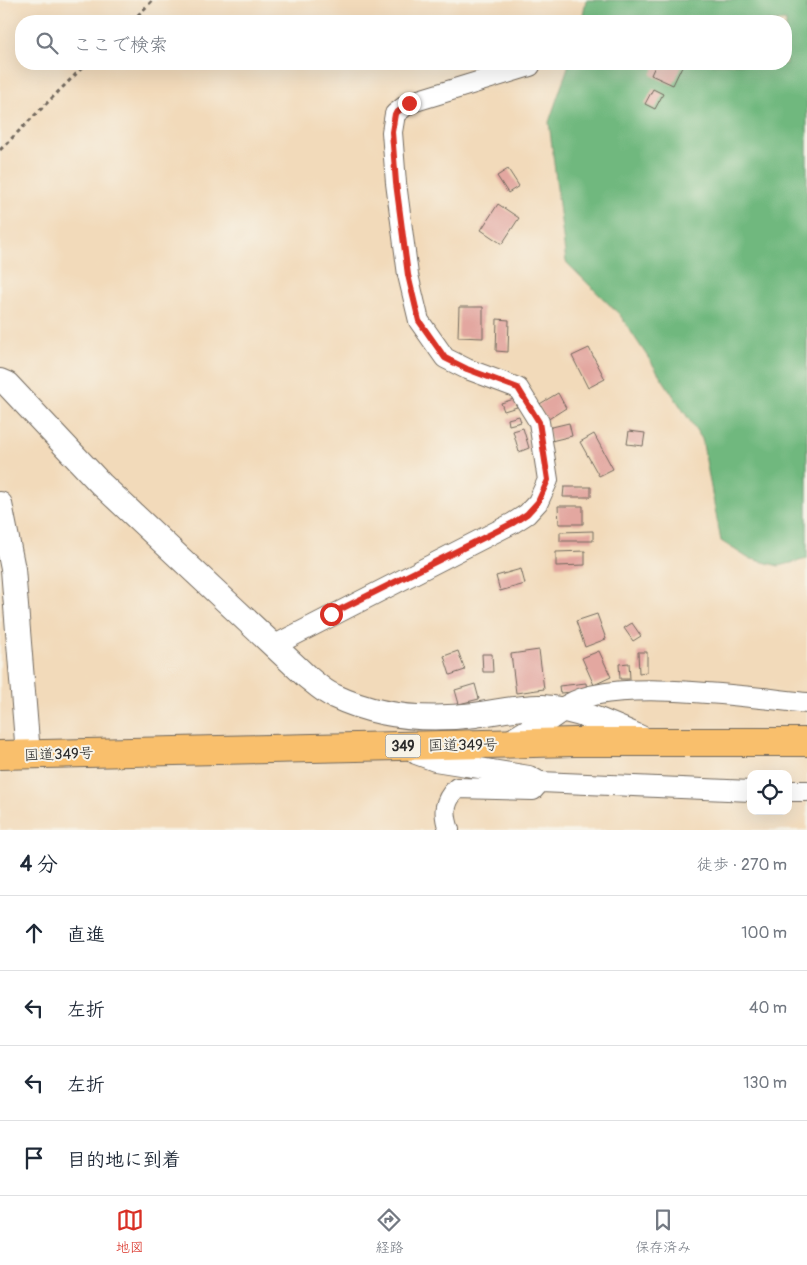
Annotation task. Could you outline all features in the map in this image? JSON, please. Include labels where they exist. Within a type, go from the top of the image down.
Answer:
[{"type":"highway","name":"国道349号","points":[[0,755],[27,750],[412,746],[648,741],[807,742]]},
{"type":"street","points":[[272,646],[513,523],[527,514],[538,502],[548,480],[539,422],[518,388],[467,369],[445,358],[419,321],[408,275],[396,183],[392,132],[395,114],[409,103],[517,70]]},
{"type":"street","points":[[0,381],[6,384],[101,484],[272,646],[306,676],[333,696],[387,715],[411,717],[463,716],[542,707],[562,709],[616,727],[648,741]]},
{"type":"street","points":[[0,504],[13,569],[27,750],[0,740]]},
{"type":"street","points":[[508,744],[523,733],[545,723],[570,702],[616,691],[707,693],[807,703]]},
{"type":"street","points":[[412,746],[416,754],[435,761],[529,776],[540,782],[747,790]]},
{"type":"street","points":[[449,830],[444,815],[447,798],[457,788],[533,790],[540,782]]},
{"type":"street","points":[[792,791],[807,791]]},
{"type":"path","points":[[138,15],[153,0]]},
{"type":"path","points":[[0,150],[80,70]]},
{"type":"green space","points":[[586,0],[807,0],[807,559],[779,566],[748,558],[721,541],[702,439],[620,315],[566,262],[549,122],[567,70],[792,70],[792,15],[583,15]]},
{"type":"building","points":[[653,70],[680,70],[673,85],[651,75]]},
{"type":"building","points":[[653,89],[663,94],[655,109],[645,104]]},
{"type":"building","points":[[508,169],[519,186],[508,193],[497,176]]},
{"type":"building","points":[[498,204],[519,218],[502,244],[481,230]]},
{"type":"building","points":[[459,307],[483,307],[483,338],[458,337]]},
{"type":"building","points":[[497,319],[509,320],[508,352],[496,351]]},
{"type":"building","points":[[589,348],[605,379],[588,388],[572,356]]},
{"type":"building","points":[[558,393],[566,408],[547,420],[538,405]]},
{"type":"building","points":[[514,399],[517,407],[504,411],[501,403]]},
{"type":"building","points":[[519,416],[521,422],[509,425],[508,419]]},
{"type":"building","points":[[569,423],[572,436],[551,441],[548,428]]},
{"type":"building","points":[[523,428],[529,448],[519,452],[513,431]]},
{"type":"building","points":[[629,431],[645,433],[643,446],[627,444]]},
{"type":"building","points":[[594,434],[613,469],[599,476],[580,442]]},
{"type":"building","points":[[564,487],[591,487],[591,497],[563,497]]},
{"type":"building","points":[[558,506],[583,506],[583,524],[559,524]]},
{"type":"building","points":[[593,531],[593,541],[560,541],[560,532]]},
{"type":"building","points":[[585,551],[585,565],[556,566],[556,552]]},
{"type":"building","points":[[521,569],[525,584],[500,591],[496,576]]},
{"type":"building","points":[[597,614],[606,639],[585,647],[576,621]]},
{"type":"building","points":[[632,623],[641,636],[633,641],[624,628]]},
{"type":"building","points":[[539,650],[544,689],[516,693],[511,654]]},
{"type":"building","points":[[458,651],[465,670],[450,675],[444,656]]},
{"type":"building","points":[[599,651],[611,677],[594,685],[582,658]]},
{"type":"building","points":[[638,652],[647,652],[647,672],[639,673]]},
{"type":"building","points":[[482,654],[492,654],[493,672],[483,672]]},
{"type":"building","points":[[629,663],[630,679],[620,679],[619,664]]},
{"type":"building","points":[[586,683],[587,691],[560,693],[559,686]]},
{"type":"building","points":[[475,684],[479,699],[459,704],[455,690]]},
{"type":"route","points":[[331,614],[513,523],[527,514],[538,502],[548,480],[546,456],[539,422],[518,388],[467,369],[445,358],[419,321],[408,275],[396,183],[392,132],[395,114],[409,103]]}]
